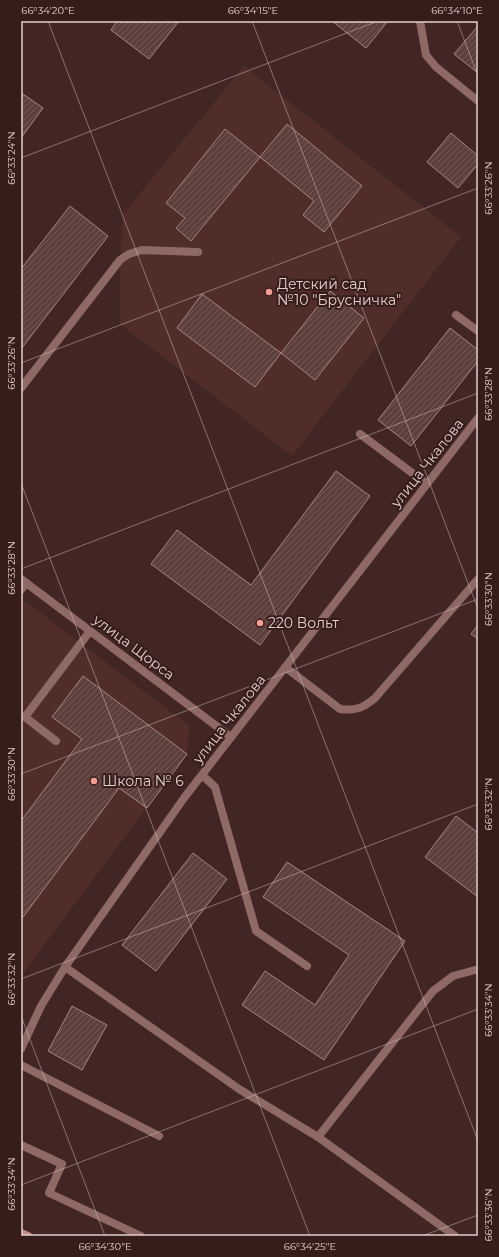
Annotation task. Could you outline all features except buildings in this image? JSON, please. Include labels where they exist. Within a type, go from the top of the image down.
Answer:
[{"type":"main road","points":[[21,1233],[28,1236]]},
{"type":"street","points":[[420,21],[426,55],[436,67],[478,101]]},
{"type":"street","points":[[21,388],[120,260],[129,254],[142,250],[198,252]]},
{"type":"street","points":[[456,315],[478,332]]},
{"type":"street","name":"улица Чкалова","points":[[21,1049],[41,1006],[65,967],[202,775],[478,418]]},
{"type":"street","points":[[360,434],[427,484]]},
{"type":"street","points":[[285,667],[340,709],[350,711],[365,706],[375,698],[478,578]]},
{"type":"street","name":"улица Щорса","points":[[23,584],[90,630],[231,737]]},
{"type":"street","points":[[56,741],[25,717],[90,630]]},
{"type":"street","points":[[202,775],[215,788],[256,931],[307,966]]},
{"type":"street","points":[[65,967],[239,1089],[318,1137],[455,1236]]},
{"type":"street","points":[[318,1137],[433,991],[453,976],[478,970]]},
{"type":"street","points":[[21,1065],[158,1136]]},
{"type":"street","points":[[21,1145],[62,1164],[49,1193],[141,1236]]},
{"type":"shaded area","name":"Детский сад №10 \"Брусничка\"","points":[[244,66],[461,237],[292,456],[120,324],[120,260],[123,214]]},
{"type":"shaded area","name":"Школа № 6","points":[[21,598],[190,726],[187,754],[21,976]]},
{"type":"place","name":"Детский сад №10 \"Брусничка\"","points":[[269,292]]},
{"type":"place","name":"220 Вольт","points":[[260,623]]},
{"type":"place","name":"Школа № 6","points":[[94,781]]}]
